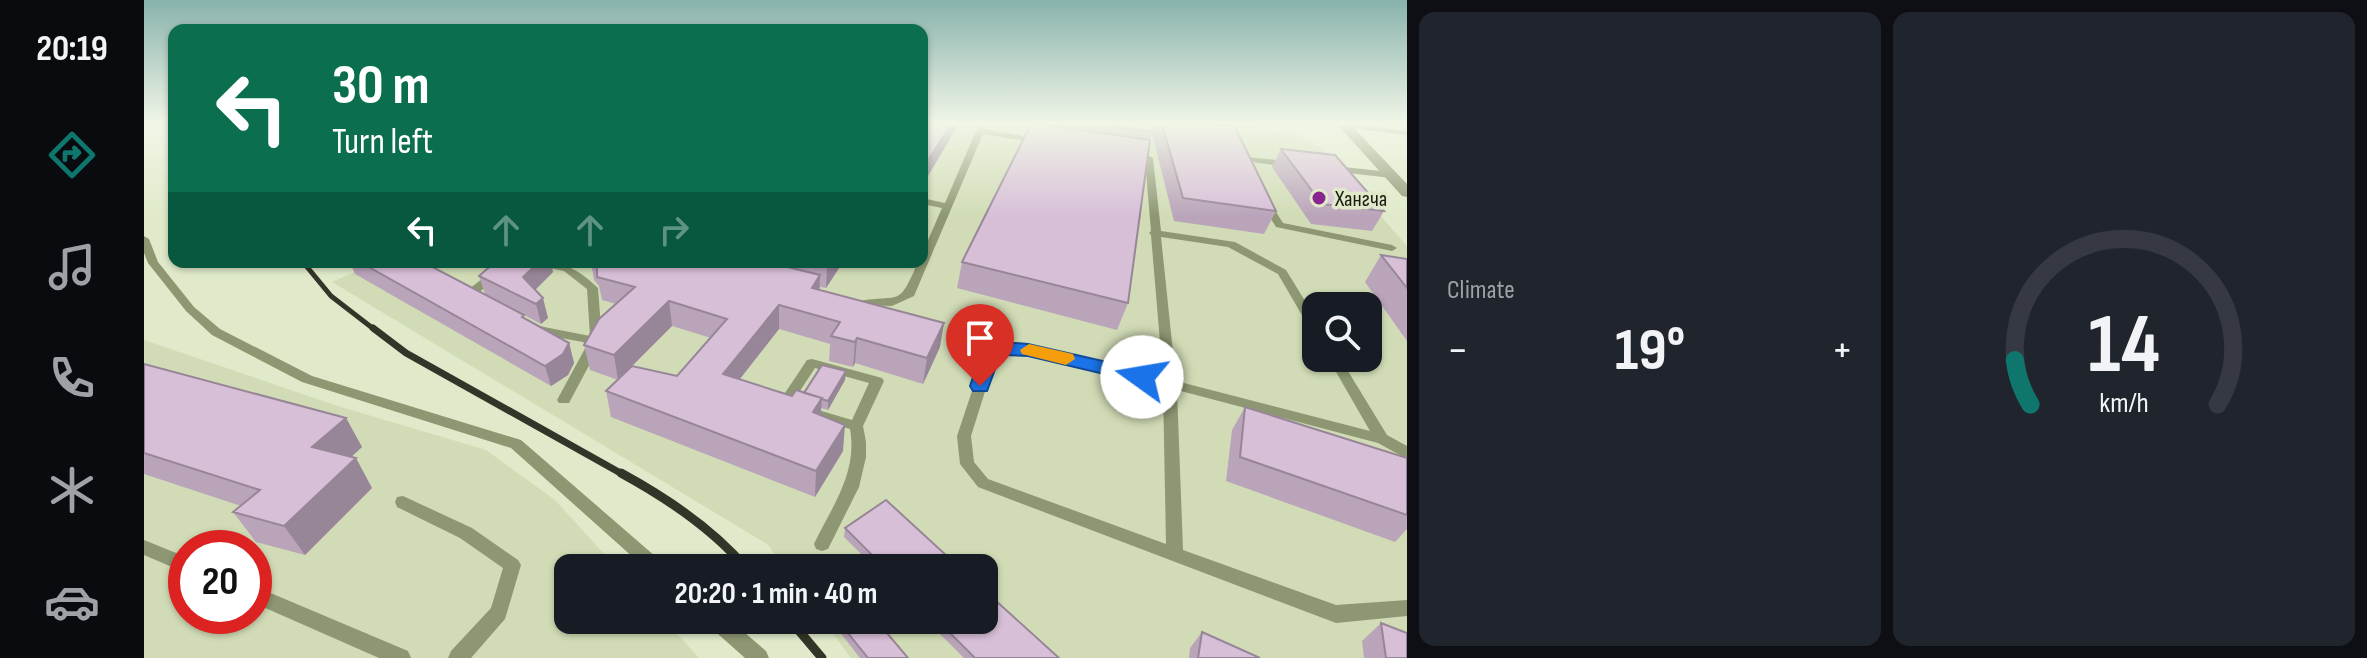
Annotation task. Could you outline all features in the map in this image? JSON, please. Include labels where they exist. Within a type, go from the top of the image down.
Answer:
[{"type":"street","points":[[1372,155],[1407,193]]},
{"type":"lane","points":[[928,252],[970,155]]},
{"type":"lane","points":[[1129,155],[1149,158],[1170,384],[1175,553]]},
{"type":"lane","points":[[1248,172],[1240,158],[1297,165]]},
{"type":"lane","points":[[1325,168],[1391,175]]},
{"type":"lane","points":[[1263,198],[1279,225],[1392,248]]},
{"type":"lane","points":[[928,202],[948,206]]},
{"type":"lane","points":[[1154,233],[1231,244],[1282,272],[1302,306]]},
{"type":"lane","points":[[144,239],[153,263],[190,309],[216,332],[307,379],[516,444],[641,554]]},
{"type":"lane","points":[[492,307],[469,294],[503,268]]},
{"type":"lane","points":[[563,268],[592,288],[596,341],[564,400]]},
{"type":"lane","points":[[851,301],[866,305],[892,303],[910,294],[921,268]]},
{"type":"lane","points":[[516,321],[528,328],[596,341]]},
{"type":"lane","points":[[1407,453],[1382,439],[1170,384],[1028,350],[1001,348],[988,361],[964,436],[967,464],[983,483],[1336,614],[1407,608]]},
{"type":"lane","points":[[822,544],[857,478],[859,436],[856,426],[877,381],[812,363],[784,405],[856,426]]},
{"type":"lane","points":[[1342,372],[1382,439]]},
{"type":"lane","points":[[403,502],[466,533],[512,565],[499,613],[458,658]]},
{"type":"lane","points":[[144,547],[168,557]]},
{"type":"lane","points":[[272,602],[401,658]]},
{"type":"lane","points":[[732,634],[759,658]]},
{"type":"shaded area","points":[[928,155],[1327,155],[1407,246],[1407,658],[851,658],[833,634],[998,634],[998,554],[774,554],[767,544],[332,282],[364,268],[928,268]]},
{"type":"shaded area","points":[[144,340],[338,406],[486,450],[555,500],[604,554],[554,554],[554,634],[678,634],[699,658],[144,658]]},
{"type":"building","points":[[1016,155],[1148,155],[1128,303],[962,262]]},
{"type":"building","points":[[1171,155],[1249,155],[1276,211],[1183,198]]},
{"type":"building","points":[[1285,155],[1335,155],[1384,211],[1322,204]]},
{"type":"building","points":[[1381,255],[1407,259],[1407,288]]},
{"type":"building","points":[[371,268],[434,268],[524,315],[522,317],[569,343],[563,354],[545,366]]},
{"type":"building","points":[[488,268],[533,268],[523,277],[543,298],[536,304],[479,276]]},
{"type":"building","points":[[597,268],[791,268],[820,275],[812,288],[944,323],[927,358],[857,338],[855,342],[831,336],[840,322],[779,305],[723,374],[792,396],[796,390],[822,398],[813,412],[845,425],[816,471],[606,391],[632,366],[677,376],[727,319],[669,301],[614,355],[584,345],[599,319],[635,287],[597,277]]},
{"type":"building","points":[[144,364],[346,418],[312,447],[356,458],[284,526],[233,512],[260,490],[144,453]]},
{"type":"building","points":[[822,365],[846,371],[828,401],[804,393]]},
{"type":"building","points":[[1245,407],[1407,458],[1407,515],[1240,457]]},
{"type":"building","points":[[886,500],[945,554],[871,554],[845,528]]},
{"type":"building","points":[[998,603],[1059,658],[975,658],[951,634],[998,634]]},
{"type":"building","points":[[1381,623],[1407,633],[1407,658],[1386,658]]},
{"type":"building","points":[[1202,632],[1260,658],[1198,658]]},
{"type":"building","points":[[849,634],[888,634],[908,658],[868,658]]},
{"type":"railway","points":[[308,268],[331,296],[375,330]]},
{"type":"railway","points":[[373,328],[406,353],[624,475]]},
{"type":"railway","points":[[621,473],[688,515],[733,554]]},
{"type":"railway","points":[[802,634],[822,658]]},
{"type":"slow traffic","points":[[1029,350],[1066,359]]},
{"type":"place","name":"Хангча","points":[[1319,198]]},
{"type":"route","points":[[980,386],[988,361],[1001,348],[1028,350],[1142,377]]}]
